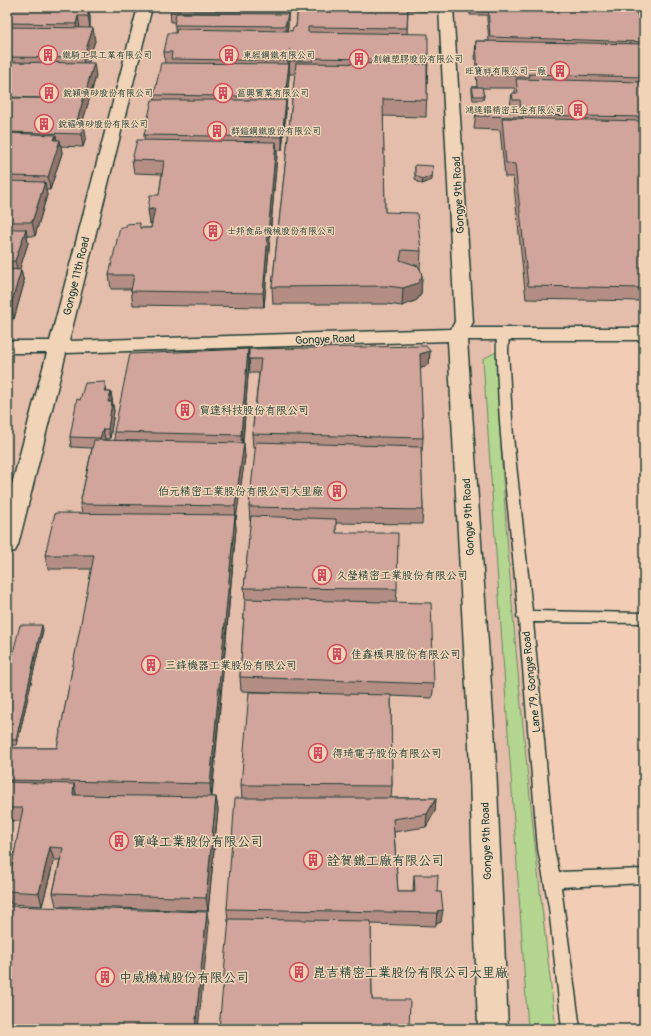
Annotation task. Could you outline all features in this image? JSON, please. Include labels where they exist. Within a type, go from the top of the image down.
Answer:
[{"type":"street","name":"Gongye 11th Road","points":[[7,545],[145,7]]},
{"type":"street","name":"Gongye 9th Road","points":[[446,7],[464,322],[457,335],[482,744],[493,1029]]},
{"type":"street","name":"Gongye Road","points":[[7,347],[58,347],[503,333],[644,334]]},
{"type":"lane","name":"Lane 79, Gongye Road","points":[[503,333],[502,351],[507,437],[521,563],[524,616],[546,849],[557,907],[571,1029]]},
{"type":"lane","points":[[524,616],[644,618]]},
{"type":"lane","points":[[551,880],[644,876]]},
{"type":"shaded area","points":[[7,7],[644,7],[644,335],[491,332],[556,1029],[7,1029]]},
{"type":"green space","points":[[496,352],[500,437],[512,606],[528,776],[556,1029],[528,1029],[483,359]]},
{"type":"building","points":[[7,7],[88,7],[88,16],[78,16],[76,24],[7,23]]},
{"type":"building","points":[[171,7],[287,7],[286,10],[170,10]]},
{"type":"building","points":[[298,7],[408,7],[407,28],[308,27],[308,32],[428,34],[428,60],[313,58],[313,61],[289,61],[290,49],[288,61],[171,59],[172,52],[164,52],[168,33],[176,33],[177,29],[292,31],[293,27],[296,27]]},
{"type":"building","points":[[488,7],[635,9],[640,22],[644,42],[490,37]]},
{"type":"building","points":[[640,7],[644,7],[644,18]]},
{"type":"building","points":[[176,13],[288,14],[285,26],[174,25]]},
{"type":"building","points":[[7,27],[93,28],[83,58],[7,57]]},
{"type":"building","name":"旺寶祥有限公司一廠","points":[[476,41],[644,44],[644,77],[529,74],[530,77],[516,77],[515,75],[478,75]]},
{"type":"building","points":[[7,62],[94,63],[76,124],[84,124],[81,134],[7,132],[7,98],[41,98],[7,97]]},
{"type":"building","points":[[161,63],[289,64],[285,97],[154,95]]},
{"type":"building","points":[[296,63],[427,64],[427,100],[383,99],[385,212],[417,213],[421,251],[402,250],[400,260],[418,266],[422,276],[418,283],[403,288],[387,286],[272,287]]},
{"type":"building","points":[[516,79],[644,82],[644,117],[523,115],[523,117],[476,116],[476,111],[521,112],[520,100],[513,100],[512,93],[518,93]]},
{"type":"building","points":[[472,87],[482,87],[484,96],[474,96]]},
{"type":"building","name":"群鎰鋼鐵股份有限公司","points":[[152,100],[286,100],[282,137],[144,135]]},
{"type":"building","points":[[502,118],[644,121],[644,288],[528,286],[515,164],[506,163]]},
{"type":"building","points":[[7,133],[56,135],[54,140],[60,140],[48,177],[7,176]]},
{"type":"building","name":"士邦食品機械股份有限公司","points":[[137,140],[276,142],[263,293],[131,291],[134,275],[109,275],[120,227],[126,227],[126,224],[140,223],[140,228],[151,228],[155,208],[148,210],[150,195],[159,195],[164,161],[132,160]]},
{"type":"building","points":[[415,165],[433,166],[432,176],[423,179],[418,177],[415,174]]},
{"type":"building","points":[[7,181],[45,182],[32,222],[7,222]]},
{"type":"building","points":[[7,229],[26,229],[15,261],[7,261]]},
{"type":"building","points":[[7,269],[21,270],[11,305],[7,305]]},
{"type":"building","points":[[426,346],[430,351],[420,354],[423,438],[252,434],[261,359],[249,359],[249,349]]},
{"type":"building","name":"貿達科技股份有限公司","points":[[248,349],[241,435],[114,432],[130,354]]},
{"type":"building","points":[[105,382],[105,392],[111,392],[108,402],[112,402],[108,429],[103,429],[100,438],[70,437],[77,399],[80,400],[85,383]]},
{"type":"building","points":[[94,440],[244,443],[235,506],[80,504]]},
{"type":"building","name":"伯元精密工業股份有限公司大里廠","points":[[256,442],[421,447],[423,510],[249,507]]},
{"type":"building","name":"三鋒機器工業股份有限公司","points":[[55,513],[235,515],[210,784],[7,780],[7,748],[57,748],[94,555],[45,555]]},
{"type":"building","name":"久瑩精密工業股份有限公司","points":[[251,516],[336,519],[336,533],[398,533],[397,589],[244,588]]},
{"type":"building","name":"佳鑫模具股份有限公司","points":[[245,599],[431,603],[434,684],[240,677]]},
{"type":"building","points":[[20,625],[42,625],[16,740],[7,740],[7,677]]},
{"type":"building","name":"得琦電子股份有限公司","points":[[249,692],[391,695],[392,786],[241,785]]},
{"type":"building","name":"寶峰工業股份有限公司","points":[[7,782],[74,784],[73,795],[216,797],[206,898],[53,893],[63,848],[50,847],[39,893],[7,891],[23,808],[7,808]]},
{"type":"building","name":"詮賀鐵工廠有限公司","points":[[235,798],[436,798],[427,814],[393,819],[398,892],[415,892],[414,875],[438,875],[437,892],[441,892],[443,910],[437,911],[438,913],[227,909]]},
{"type":"building","name":"中威機械股份有限公司","points":[[7,906],[207,912],[195,1029],[7,1029]]},
{"type":"building","name":"崑吉精密工業股份有限公司大里廠","points":[[229,919],[371,921],[372,1000],[410,1000],[409,1029],[219,1029]]},
{"type":"place","name":"鐵騎工具工業有限公司","points":[[48,55]]},
{"type":"place","name":"東經鋼鐵有限公司","points":[[229,55]]},
{"type":"place","name":"創維塑膠股份有限公司","points":[[359,59]]},
{"type":"place","name":"旺寶祥有限公司一廠","points":[[560,71]]},
{"type":"place","name":"銳穎噴砂股份有限公司","points":[[49,93]]},
{"type":"place","name":"菖興實業有限公司","points":[[223,93]]},
{"type":"place","name":"鴻達錩精密五金有限公司","points":[[578,110]]},
{"type":"place","name":"銳福噴砂股份有限公司","points":[[44,124]]},
{"type":"place","name":"群鎰鋼鐵股份有限公司","points":[[217,131]]},
{"type":"place","name":"士邦食品機械股份有限公司","points":[[213,231]]},
{"type":"place","name":"貿達科技股份有限公司","points":[[185,410]]},
{"type":"place","name":"伯元精密工業股份有限公司大里廠","points":[[337,491]]},
{"type":"place","name":"久瑩精密工業股份有限公司","points":[[322,575]]},
{"type":"place","name":"佳鑫模具股份有限公司","points":[[337,654]]},
{"type":"place","name":"三鋒機器工業股份有限公司","points":[[151,665]]},
{"type":"place","name":"得琦電子股份有限公司","points":[[318,753]]},
{"type":"place","name":"寶峰工業股份有限公司","points":[[119,841]]},
{"type":"place","name":"詮賀鐵工廠有限公司","points":[[313,860]]},
{"type":"place","name":"崑吉精密工業股份有限公司大里廠","points":[[299,972]]},
{"type":"place","name":"中威機械股份有限公司","points":[[105,977]]}]
